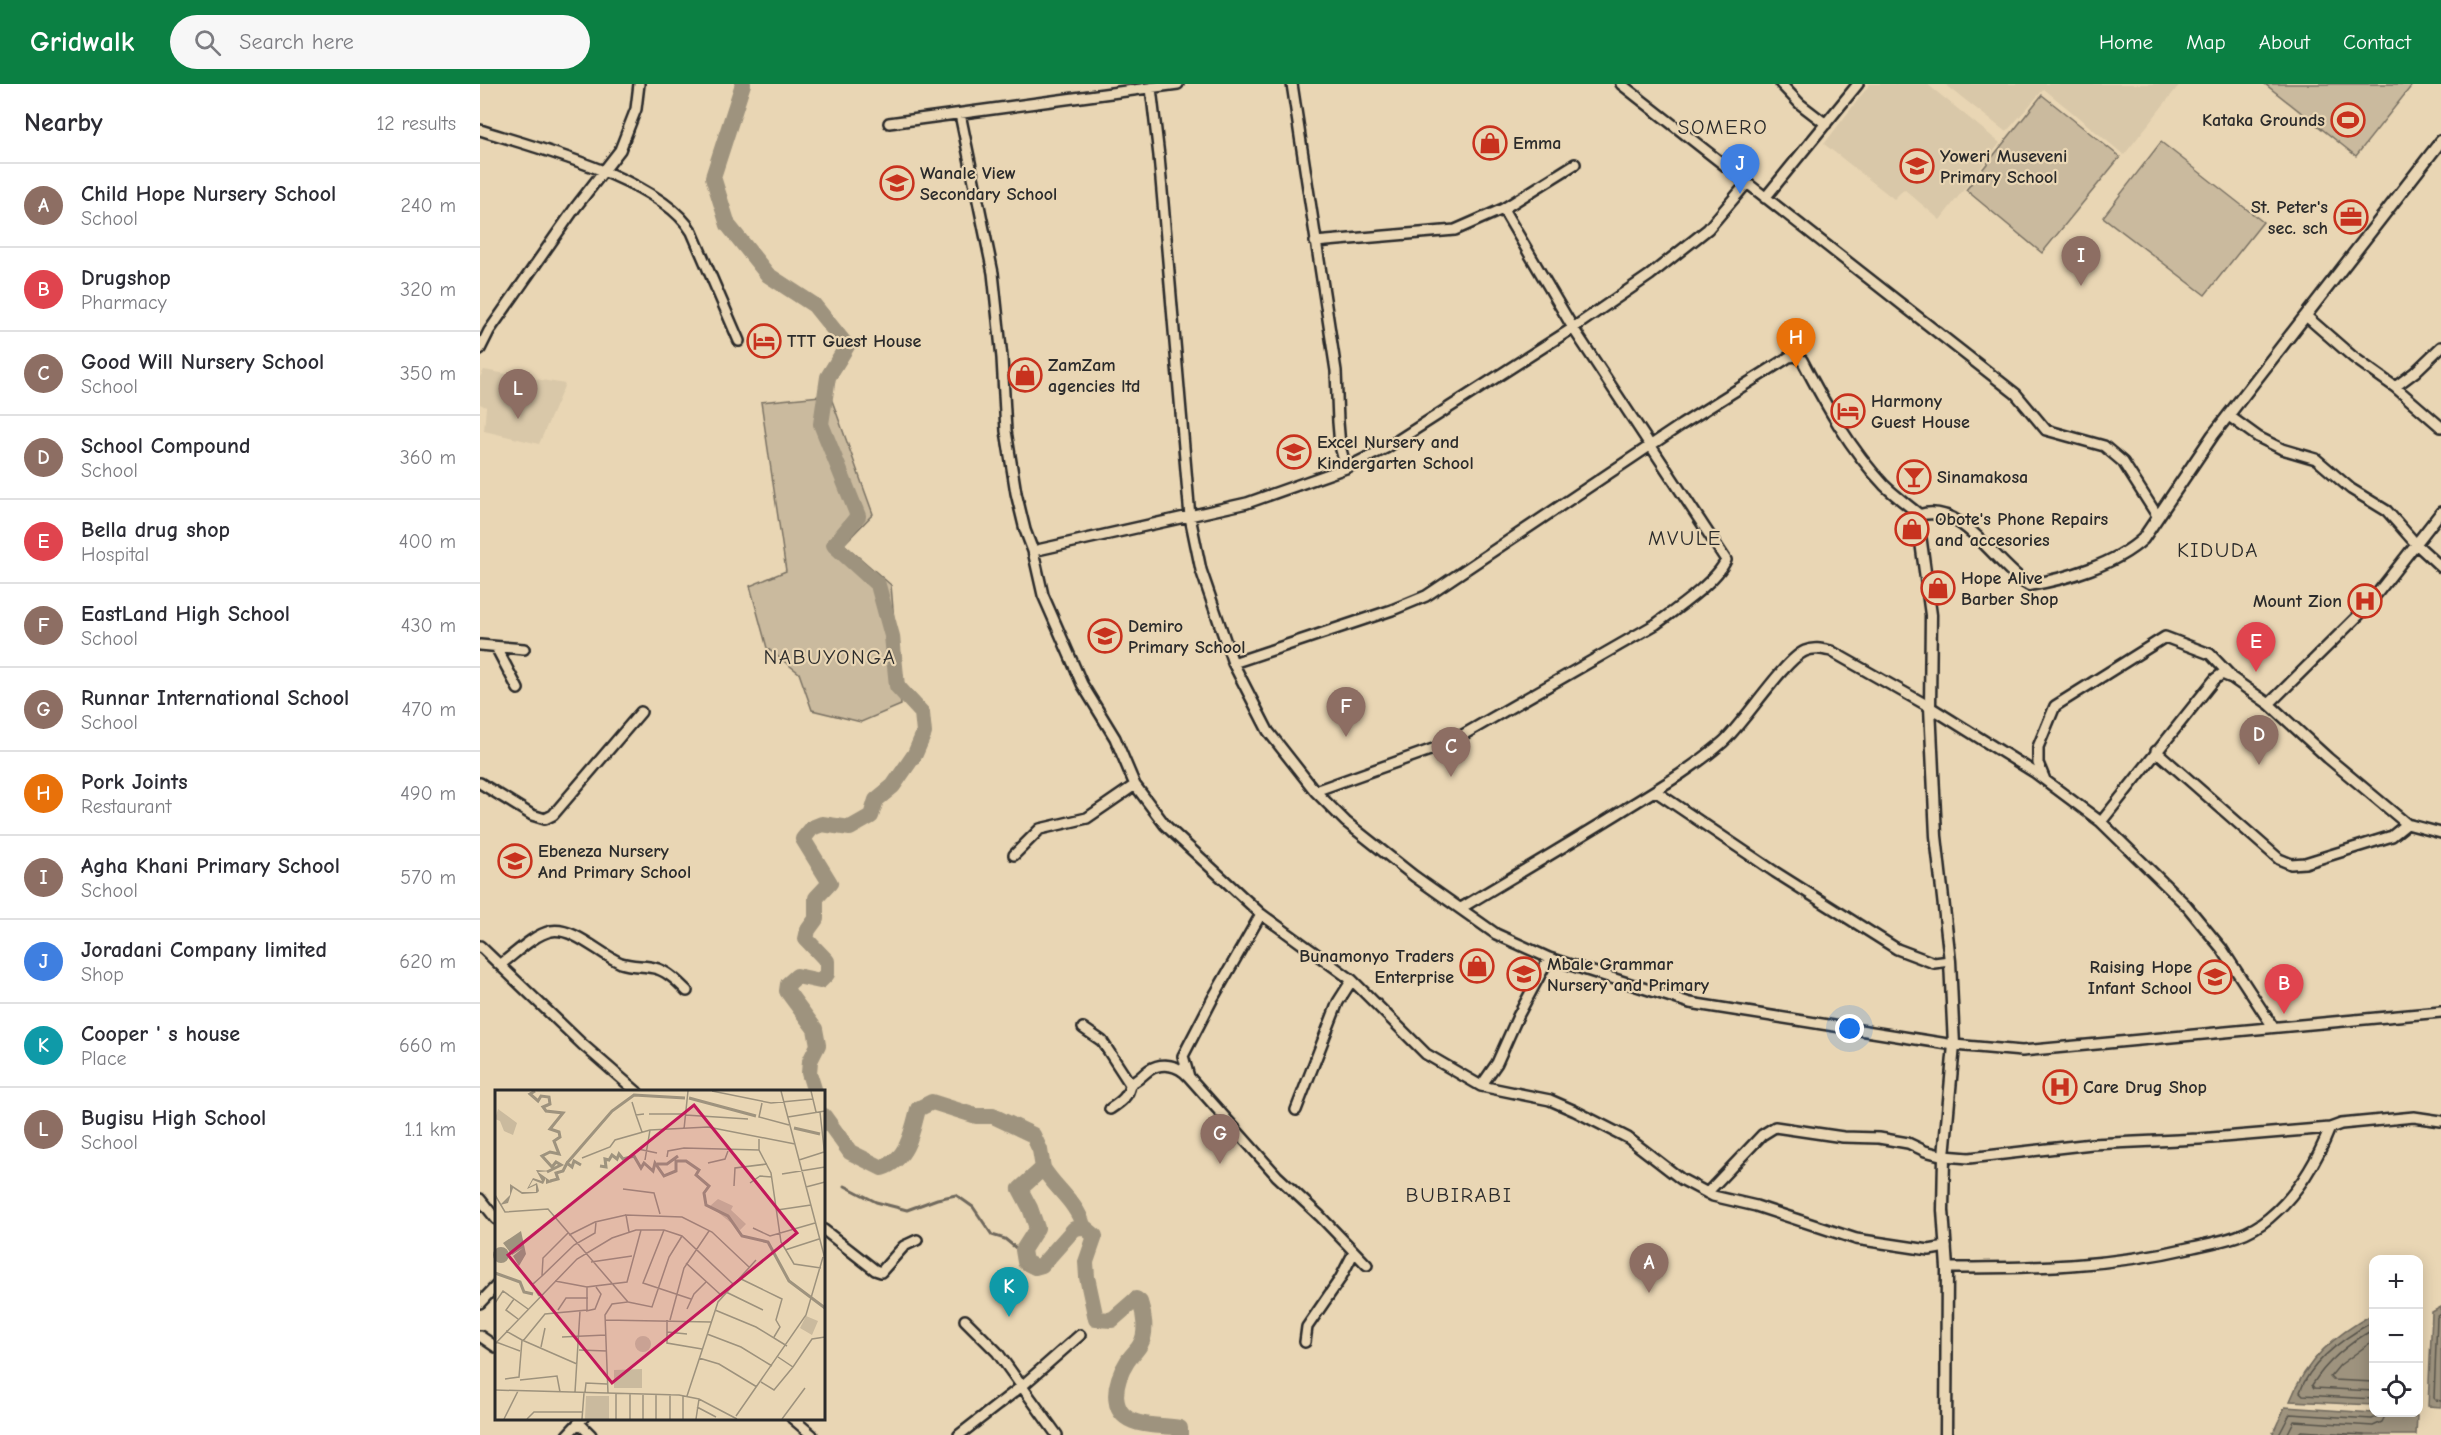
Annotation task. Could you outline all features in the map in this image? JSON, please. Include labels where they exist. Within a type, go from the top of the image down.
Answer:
[{"type":"street","points":[[480,349],[489,331],[575,208],[620,150],[636,109],[639,84]]},
{"type":"street","points":[[1084,84],[1089,95]]},
{"type":"street","points":[[889,123],[1178,84]]},
{"type":"street","points":[[1292,84],[1336,371],[1340,446],[1346,468]]},
{"type":"street","points":[[1621,84],[2016,394],[2046,430],[2104,446],[2123,462],[2158,517]]},
{"type":"street","points":[[1781,84],[1800,104],[1826,124]]},
{"type":"street","points":[[1765,198],[1858,84]]},
{"type":"street","points":[[1150,88],[1159,156],[1190,517],[1201,570],[1233,663],[1268,730],[1315,791],[1346,822],[1414,876],[1496,934],[1549,958],[1690,1004],[1954,1045],[2022,1051],[2441,1012]]},
{"type":"street","points":[[960,114],[993,273],[1002,358],[1006,431],[1016,493],[1025,530],[1033,550],[1043,595],[1082,684],[1115,738],[1135,785],[1165,825],[1262,914],[1352,980],[1426,1054],[1481,1086],[1550,1100],[1575,1111],[1628,1138],[1674,1174],[1707,1193],[1756,1206],[1856,1239],[1929,1250],[1946,1248]]},
{"type":"street","points":[[480,130],[605,171],[669,207],[685,221],[739,341]]},
{"type":"street","points":[[1920,515],[1931,513],[1946,517],[1970,530],[2017,578],[2030,585],[2104,563],[2124,554],[2143,539],[2229,416],[2441,141]]},
{"type":"street","points":[[1315,242],[1455,230],[1503,209],[1575,164]]},
{"type":"street","points":[[1033,550],[1247,503],[1346,468],[1386,448],[1573,328],[1650,275],[1708,229],[1747,183]]},
{"type":"street","points":[[1315,791],[1447,744],[1656,624],[1686,602],[1721,568],[1726,560],[1573,328],[1503,209]]},
{"type":"street","points":[[2306,316],[2353,357],[2395,387],[2441,427]]},
{"type":"street","points":[[480,326],[489,331]]},
{"type":"street","points":[[2395,387],[2415,372],[2441,347]]},
{"type":"street","points":[[1233,663],[1392,610],[1426,596],[1650,445],[1789,357],[1796,356],[1802,360],[1825,402],[1865,463],[1886,486],[1920,515]]},
{"type":"street","points":[[2229,416],[2258,437],[2282,450],[2316,459],[2351,489],[2386,511],[2441,567]]},
{"type":"street","points":[[2269,704],[2365,609],[2441,512]]},
{"type":"street","points":[[1920,515],[1918,520],[1931,615],[1930,707],[1936,836],[1950,961],[1954,1045],[1944,1156],[1943,1210],[1947,1268],[1946,1435]]},
{"type":"street","points":[[2045,780],[2038,763],[2038,747],[2055,706],[2165,637],[2210,654],[2232,678],[2269,704],[2328,758],[2407,824],[2441,833]]},
{"type":"street","points":[[480,645],[525,648]]},
{"type":"street","points":[[496,647],[518,689]]},
{"type":"street","points":[[1461,908],[1655,791],[1722,743],[1790,663],[1804,651],[1818,648],[1832,651],[1930,707],[2045,780],[2101,822],[2186,905],[2222,949],[2273,1027]]},
{"type":"street","points":[[2101,822],[2215,679],[2222,674],[2232,678]]},
{"type":"street","points":[[480,783],[532,815],[545,819],[553,815],[641,712]]},
{"type":"street","points":[[2156,751],[2279,859],[2291,864],[2305,863],[2392,836],[2407,824]]},
{"type":"street","points":[[1014,855],[1040,829],[1087,818],[1135,785]]},
{"type":"street","points":[[1655,791],[1775,872],[1897,949],[1934,963],[1950,961]]},
{"type":"street","points":[[1189,1077],[1183,1056],[1213,998],[1262,914]]},
{"type":"street","points":[[501,964],[534,940],[550,932],[560,931],[582,940],[621,963],[657,968],[671,976],[687,991]]},
{"type":"street","points":[[480,946],[501,964],[545,1010],[635,1090]]},
{"type":"street","points":[[1481,1086],[1497,1063],[1518,1016],[1549,958]]},
{"type":"street","points":[[1296,1110],[1338,1002],[1352,980]]},
{"type":"street","points":[[1083,1028],[1102,1041],[1130,1084],[1130,1092],[1110,1109]]},
{"type":"street","points":[[1130,1084],[1141,1079],[1150,1069],[1169,1065],[1180,1067],[1278,1176],[1366,1265]]},
{"type":"street","points":[[1707,1193],[1762,1135],[1775,1127],[1843,1137],[1879,1138],[1908,1143],[1944,1156],[1969,1158],[2092,1144],[2199,1139],[2414,1118],[2441,1121]]},
{"type":"street","points":[[1947,1268],[2037,1268],[2108,1263],[2145,1258],[2239,1237],[2268,1220],[2306,1178],[2330,1128]]},
{"type":"street","points":[[480,1199],[495,1218]]},
{"type":"street","points":[[825,1231],[875,1270],[881,1272],[904,1246],[917,1239]]},
{"type":"street","points":[[1305,1342],[1307,1327],[1340,1279],[1354,1252]]},
{"type":"street","points":[[480,1303],[495,1287]]},
{"type":"street","points":[[965,1320],[997,1352],[1058,1435]]},
{"type":"street","points":[[959,1435],[1022,1386],[1080,1335]]},
{"type":"street","points":[[480,1336],[495,1346]]},
{"type":"street","points":[[793,1420],[812,1435]]},
{"type":"street","points":[[567,1435],[581,1421],[591,1435]]},
{"type":"shaded area","name":"Yoweri Museveni Primary School","points":[[1870,84],[1927,84],[2000,143],[1940,220],[1904,189],[1894,199],[1824,144]]},
{"type":"shaded area","points":[[1945,84],[2180,84],[2124,155],[2044,89],[2006,132]]},
{"type":"shaded area","name":"Kataka Grounds","points":[[2265,84],[2413,84],[2356,156]]},
{"type":"shaded area","points":[[2042,95],[2120,157],[2042,253],[1966,190]]},
{"type":"shaded area","points":[[2161,142],[2263,222],[2205,295],[2103,217]]},
{"type":"shaded area","points":[[484,370],[565,384],[539,444],[484,431],[486,407],[480,404],[480,377]]},
{"type":"shaded area","points":[[830,395],[873,514],[844,544],[891,585],[901,705],[861,722],[812,710],[799,673],[767,648],[750,586],[786,571],[761,402]]},
{"type":"water","points":[[2441,1307],[2441,1407],[2428,1406],[2432,1312]]},
{"type":"water","points":[[2369,1317],[2369,1405],[2290,1401],[2313,1360],[2346,1331]]},
{"type":"water","points":[[2285,1407],[2369,1413],[2369,1417],[2417,1417],[2416,1435],[2272,1435]]},
{"type":"waterway","points":[[743,84],[713,177],[728,225],[768,275],[814,305],[847,346],[828,377],[821,424],[858,516],[834,545],[878,585],[892,636],[897,686],[922,713],[924,733],[915,754],[893,786],[876,800],[871,816],[850,828],[822,824],[812,828],[803,839],[830,883],[816,898],[816,919],[808,930],[806,939],[827,961],[827,974],[820,981],[797,976],[788,984],[787,991],[815,1029],[818,1045],[810,1061],[809,1073],[814,1090]]},
{"type":"waterway","points":[[825,1117],[850,1152],[882,1168],[897,1159],[903,1152],[911,1136],[918,1109],[932,1102],[976,1116],[993,1116],[1033,1135],[1040,1150],[1043,1168],[1020,1189],[1037,1228],[1023,1250],[1025,1262],[1035,1267],[1042,1265],[1074,1229],[1083,1226],[1095,1236],[1086,1262],[1096,1319],[1112,1320],[1136,1299],[1140,1302],[1144,1317],[1143,1339],[1119,1378],[1117,1403],[1125,1416],[1133,1421],[1180,1428],[1180,1435]]},
{"type":"waterway","points":[[1043,1168],[1076,1210],[1083,1226]]},
{"type":"waterway","points":[[845,1186],[876,1202],[907,1210],[956,1195],[973,1207],[992,1235],[1005,1239],[1016,1248],[1023,1250]]},
{"type":"place","name":"Kataka Grounds","points":[[2348,120]]},
{"type":"place","name":"Emma","points":[[1490,143]]},
{"type":"place","name":"Yoweri Museveni Primary School","points":[[1917,166]]},
{"type":"place","name":"Wanale View Secondary School","points":[[897,183]]},
{"type":"place","name":"Joradani Company limited","points":[[1740,194]]},
{"type":"place","name":"St. Peter's sec. sch","points":[[2351,217]]},
{"type":"place","name":"Agha Khani Primary School","points":[[2081,286]]},
{"type":"place","name":"TTT Guest House","points":[[764,341]]},
{"type":"place","name":"Pork Joints","points":[[1796,368]]},
{"type":"place","name":"ZamZam agencies ltd","points":[[1025,375]]},
{"type":"place","name":"Harmony Guest House","points":[[1848,411]]},
{"type":"place","name":"Bugisu High School","points":[[518,419]]},
{"type":"place","name":"Excel Nursery and Kindergarten School","points":[[1294,452]]},
{"type":"place","name":"Sinamakosa","points":[[1914,477]]},
{"type":"place","name":"Obote's Phone Repairs and accesories","points":[[1912,529]]},
{"type":"place","name":"Hope Alive Barber Shop","points":[[1938,588]]},
{"type":"place","name":"Mount Zion","points":[[2365,601]]},
{"type":"place","name":"Demiro Primary School","points":[[1105,636]]},
{"type":"place","name":"Bella drug shop","points":[[2256,672]]},
{"type":"place","name":"EastLand High School","points":[[1346,737]]},
{"type":"place","name":"School Compound","points":[[2259,765]]},
{"type":"place","name":"Good Will Nursery School","points":[[1451,777]]},
{"type":"place","name":"Ebeneza Nursery And Primary School","points":[[515,861]]},
{"type":"place","name":"Bunamonyo Traders Enterprise","points":[[1477,966]]},
{"type":"place","name":"Mbale Grammar Nursery and Primary","points":[[1524,974]]},
{"type":"place","name":"Raising Hope Infant School","points":[[2215,977]]},
{"type":"place","name":"Drugshop","points":[[2284,1014]]},
{"type":"place","name":"Care Drug Shop","points":[[2060,1087]]},
{"type":"place","name":"Runnar International School","points":[[1220,1164]]},
{"type":"place","name":"Child Hope Nursery School","points":[[1649,1293]]},
{"type":"place","name":"Cooper ' s house","points":[[1009,1317]]},
{"type":"district","name":"SOMERO","points":[[1723,127]]},
{"type":"district","name":"MVULE","points":[[1685,538]]},
{"type":"district","name":"KIDUDA","points":[[2218,550]]},
{"type":"district","name":"NABUYONGA","points":[[830,657]]},
{"type":"district","name":"BUBIRABI","points":[[1459,1195]]}]
